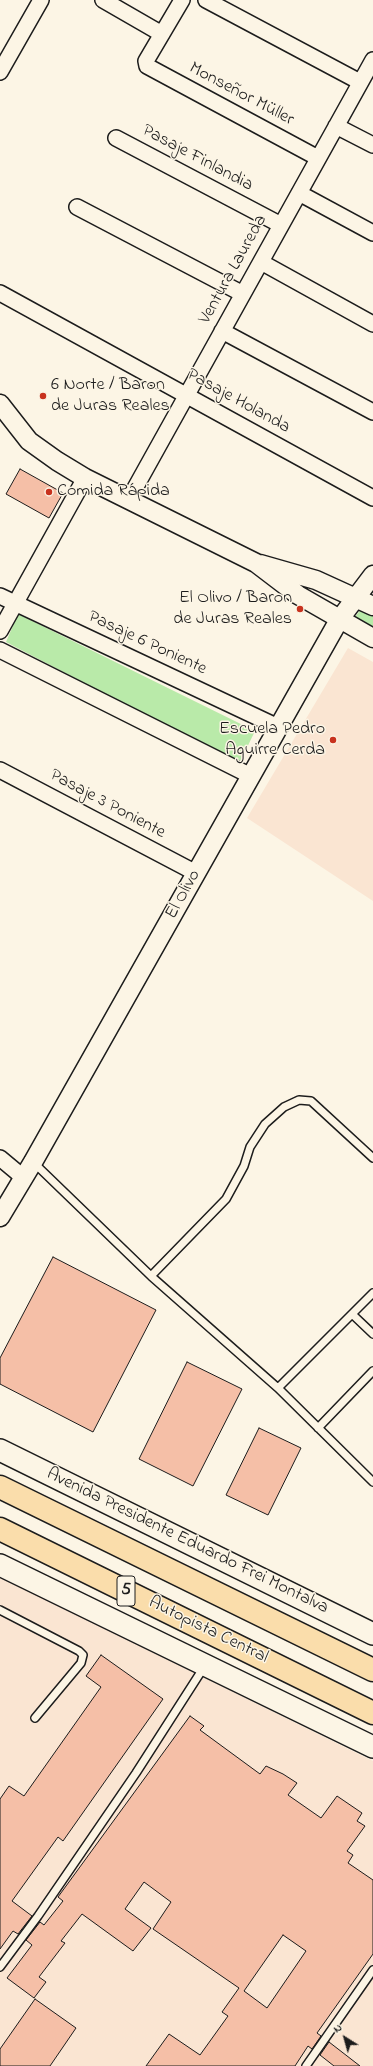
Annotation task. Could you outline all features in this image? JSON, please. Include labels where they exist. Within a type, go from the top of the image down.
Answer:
[{"type":"highway","name":"Autopista Central","points":[[0,1487],[373,1670]]},
{"type":"highway","name":"Autopista Central","points":[[0,1529],[373,1713]]},
{"type":"main road","name":"Avenida Presidente Eduardo Frei Montalva","points":[[0,1450],[373,1634]]},
{"type":"main road","points":[[0,1564],[373,1747]]},
{"type":"street","points":[[0,72],[40,0]]},
{"type":"street","points":[[103,0],[162,34],[182,0]]},
{"type":"street","points":[[206,0],[360,82]]},
{"type":"street","name":"Monseñor Müller","points":[[162,34],[146,61],[147,66],[318,158]]},
{"type":"street","name":"Ventura Laureda","points":[[129,499],[373,60]]},
{"type":"street","points":[[336,126],[373,145]]},
{"type":"street","name":"Pasaje Finlandia","points":[[116,138],[281,225]]},
{"type":"street","points":[[299,193],[373,233]]},
{"type":"street","points":[[77,207],[243,294]]},
{"type":"street","points":[[261,262],[373,324]]},
{"type":"street","name":"Pasaje Holanda","points":[[0,293],[373,498]]},
{"type":"street","points":[[222,331],[373,412]]},
{"type":"street","points":[[0,404],[29,441],[85,478],[256,563],[298,595],[339,620],[373,638]]},
{"type":"street","points":[[0,631],[85,478]]},
{"type":"street","points":[[256,563],[291,572],[357,597],[373,606]]},
{"type":"street","name":"El Olivo","points":[[0,1217],[24,1178],[339,620],[373,575]]},
{"type":"street","name":"Pasaje 6 Poniente","points":[[0,596],[278,727]]},
{"type":"street","points":[[0,650],[251,776]]},
{"type":"street","name":"Pasaje 3 Poniente","points":[[0,770],[196,874]]},
{"type":"street","points":[[0,1158],[24,1178]]},
{"type":"lane","points":[[151,1276],[226,1199],[244,1166],[250,1147],[265,1124],[284,1107],[299,1100],[311,1101],[373,1158]]},
{"type":"lane","points":[[33,1162],[151,1276],[278,1388],[373,1482]]},
{"type":"lane","points":[[278,1388],[373,1293]]},
{"type":"lane","points":[[352,1314],[373,1334]]},
{"type":"lane","points":[[318,1428],[373,1372]]},
{"type":"lane","points":[[0,1610],[79,1651],[83,1655],[81,1663],[35,1718]]},
{"type":"lane","points":[[0,1967],[38,1916],[136,1773],[205,1665]]},
{"type":"lane","points":[[306,2066],[373,1970]]},
{"type":"shaded area","name":"Escuela Pedro Aguirre Cerda","points":[[348,648],[373,662],[373,901],[247,818]]},
{"type":"shaded area","points":[[0,1577],[373,1761],[373,2066],[0,2066]]},
{"type":"green space","points":[[361,609],[373,616],[373,632],[352,621]]},
{"type":"green space","points":[[18,614],[255,731],[239,764],[6,642]]},
{"type":"building","points":[[20,469],[63,493],[49,518],[6,494]]},
{"type":"building","points":[[53,1257],[156,1310],[93,1432],[0,1384],[0,1358]]},
{"type":"building","points":[[187,1362],[242,1389],[193,1486],[139,1459]]},
{"type":"building","points":[[259,1428],[301,1448],[268,1515],[226,1495]]},
{"type":"building","points":[[101,1655],[163,1699],[63,1841],[58,1837],[12,1901],[32,1916],[18,1934],[13,1931],[0,1949],[0,1799],[9,1786],[24,1796],[101,1687],[86,1676]]},
{"type":"building","points":[[190,1716],[204,1726],[200,1730],[260,1774],[266,1766],[297,1783],[288,1795],[321,1818],[337,1796],[362,1813],[357,1821],[365,1826],[347,1851],[353,1855],[348,1863],[373,1880],[373,1954],[317,2033],[321,2036],[312,2049],[308,2046],[295,2066],[146,2066],[169,2034],[200,2055],[228,2016],[222,2012],[239,1988],[153,1929],[171,1902],[144,1882],[125,1909],[151,1928],[133,1951],[82,1914],[61,1941],[65,1943],[39,1977],[46,1982],[34,1998],[7,1978],[32,1945],[26,1940],[40,1922],[44,1925],[63,1901],[58,1897]],"holes":[[[283,1935],[306,1951],[267,2008],[244,1991]]]},
{"type":"building","points":[[35,1999],[76,2028],[50,2066],[0,2066],[0,2049]]},
{"type":"building","points":[[329,2042],[360,2066],[334,2066],[320,2055]]},
{"type":"place","name":"6 Norte / Baron de Juras Reales","points":[[43,396]]},
{"type":"place","name":"Comida Rápida","points":[[49,492]]},
{"type":"place","name":"El Olivo / Baron de Juras Reales","points":[[300,609]]},
{"type":"place","name":"Escuela Pedro Aguirre Cerda","points":[[333,740]]}]
